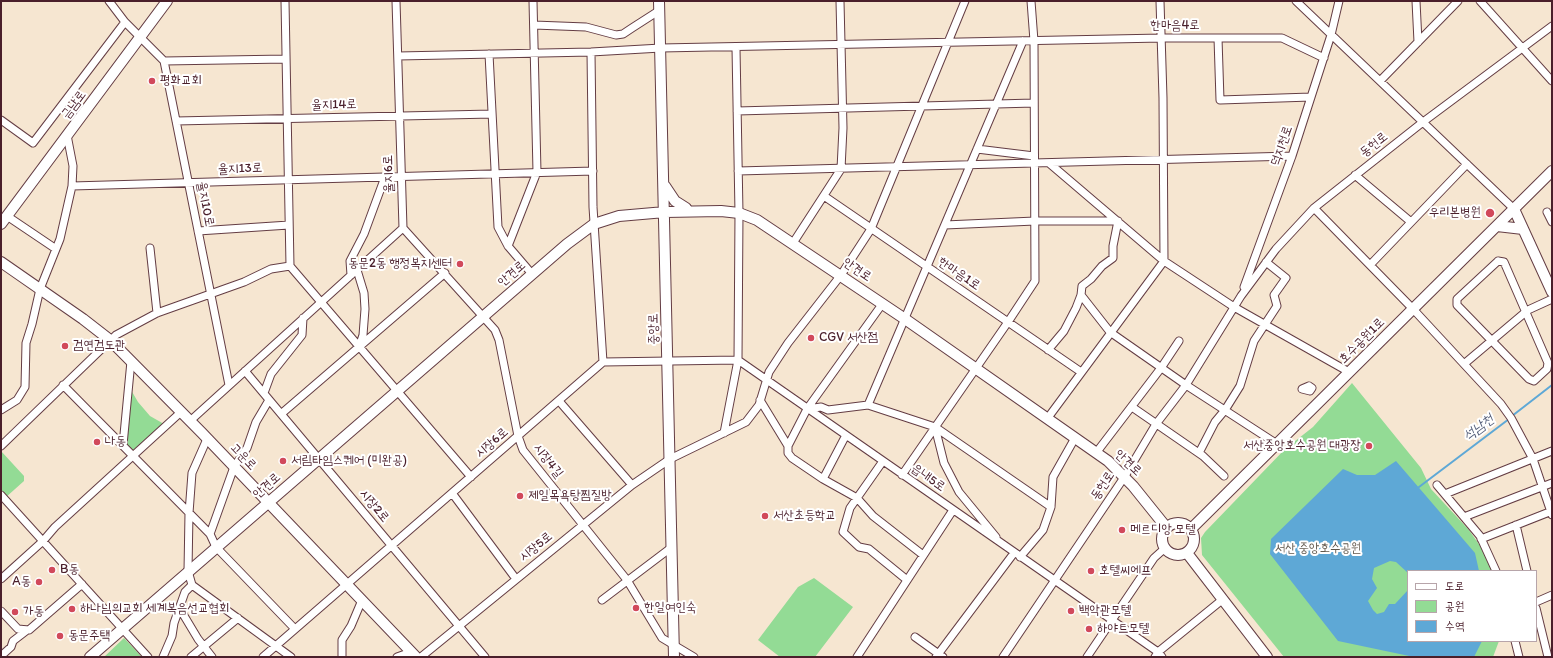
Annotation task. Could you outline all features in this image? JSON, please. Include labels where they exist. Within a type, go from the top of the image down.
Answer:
[{"type":"street","points":[[109,1],[124,22],[164,61],[286,59]]},
{"type":"street","name":"금남로","points":[[4,220],[167,1]]},
{"type":"street","points":[[285,1],[290,266],[471,477]]},
{"type":"street","name":"율지6로","points":[[396,1],[403,228]]},
{"type":"street","points":[[508,246],[538,172],[533,1]]},
{"type":"street","points":[[793,243],[841,169],[843,151],[843,46],[840,1]]},
{"type":"street","points":[[922,106],[965,1]]},
{"type":"street","points":[[902,475],[1035,281],[1034,41],[1031,1]]},
{"type":"street","points":[[1047,419],[1164,261],[1162,38],[1160,1]]},
{"type":"street","points":[[1296,1],[1514,209],[1552,292]]},
{"type":"street","name":"덕지천로","points":[[1241,296],[1292,156],[1331,35],[1339,1]]},
{"type":"street","points":[[1416,1],[1418,42]]},
{"type":"street","points":[[1380,81],[1458,1]]},
{"type":"street","points":[[1480,1],[1552,81]]},
{"type":"street","points":[[534,25],[586,27],[616,35],[622,34],[632,28],[659,5]]},
{"type":"street","name":"중앙로","points":[[659,5],[665,212],[674,657]]},
{"type":"street","points":[[1,120],[33,143],[124,22]]},
{"type":"street","name":"동헌로","points":[[1003,657],[1125,476],[1156,424],[1186,385],[1241,296],[1266,262],[1297,225],[1314,208],[1355,175],[1522,46],[1552,26]]},
{"type":"street","name":"한마음4로","points":[[398,56],[591,52],[660,48],[843,46],[948,42],[1162,38],[1282,38],[1324,58]]},
{"type":"street","points":[[1218,38],[1220,100],[1311,97]]},
{"type":"street","points":[[868,405],[1023,41]]},
{"type":"street","points":[[724,433],[738,360],[739,213],[736,48]]},
{"type":"street","points":[[591,52],[594,224],[603,362],[738,360]]},
{"type":"street","points":[[489,54],[498,227],[508,246],[532,274]]},
{"type":"street","name":"율지10로","points":[[164,61],[229,385]]},
{"type":"street","points":[[737,111],[1034,103]]},
{"type":"street","name":"시장5로","points":[[421,657],[632,485],[670,459],[746,422],[760,400],[769,372],[788,343],[841,275],[871,229],[922,106]]},
{"type":"street","name":"율지14로","points":[[176,121],[492,114]]},
{"type":"street","points":[[1,410],[17,400],[25,388],[25,346],[40,289],[56,249],[72,186],[73,166],[67,135]]},
{"type":"street","points":[[977,149],[1049,163],[1292,156]]},
{"type":"street","points":[[738,172],[971,165],[1034,160]]},
{"type":"street","points":[[1049,163],[1164,261],[1234,307],[1349,372]]},
{"type":"street","points":[[1370,265],[1467,164]]},
{"type":"street","name":"율지13로","points":[[72,186],[593,171]]},
{"type":"street","name":"호수공원1로","points":[[1191,529],[1552,171]]},
{"type":"street","points":[[1355,175],[1411,222]]},
{"type":"street","points":[[359,347],[363,335],[365,309],[364,294],[350,261],[364,234],[385,177]]},
{"type":"street","points":[[664,184],[675,201],[686,208],[687,211]]},
{"type":"street","name":"한마음1로","points":[[824,196],[1081,372]]},
{"type":"street","points":[[1314,208],[1413,309],[1504,408],[1533,459],[1544,486],[1552,512],[1481,538]]},
{"type":"street","name":"안견로","points":[[90,657],[483,315],[594,224],[614,217],[665,212],[728,211],[739,213],[757,220],[883,303],[1096,453],[1125,476],[1166,527]]},
{"type":"street","points":[[1547,212],[1552,221]]},
{"type":"street","points":[[4,220],[56,249]]},
{"type":"street","points":[[945,225],[1035,221],[1118,221]]},
{"type":"street","points":[[1048,350],[1064,331],[1081,295],[1082,286],[1113,258],[1113,246],[1118,221]]},
{"type":"street","points":[[198,231],[289,225]]},
{"type":"street","points":[[1497,226],[1523,229]]},
{"type":"street","points":[[190,421],[403,228],[483,315]]},
{"type":"street","points":[[150,248],[158,313]]},
{"type":"street","points":[[1498,261],[1504,262],[1548,363],[1547,369],[1534,381],[1529,379],[1492,340],[1458,305],[1457,300],[1498,261]]},
{"type":"street","name":"고운로","points":[[1,262],[83,319],[110,340],[190,421],[413,654]]},
{"type":"street","points":[[1199,453],[1215,422],[1225,410],[1240,386],[1250,353],[1264,324],[1277,306],[1274,295],[1286,278],[1266,262]]},
{"type":"street","points":[[1,446],[110,340],[125,329],[158,313],[244,282],[271,269],[290,266]]},
{"type":"street","points":[[281,414],[445,273]]},
{"type":"street","points":[[1081,295],[1110,332],[1186,385],[1277,444]]},
{"type":"street","points":[[1464,364],[1526,312],[1552,299]]},
{"type":"street","points":[[883,303],[807,409],[788,446],[788,453],[792,458],[823,479],[857,498],[873,516],[923,555]]},
{"type":"street","name":"시장4길","points":[[483,315],[498,336],[518,436],[523,450],[627,580],[662,638],[694,657]]},
{"type":"street","points":[[264,393],[271,374],[302,335],[303,318]]},
{"type":"street","points":[[1096,453],[1162,368],[1179,341]]},
{"type":"street","name":"읍내5로","points":[[738,360],[1112,620],[1158,655]]},
{"type":"street","points":[[123,446],[131,361]]},
{"type":"street","name":"시장6로","points":[[263,657],[603,362]]},
{"type":"street","name":"시장2로","points":[[245,371],[485,657]]},
{"type":"street","points":[[63,385],[210,534],[216,547],[295,629]]},
{"type":"street","points":[[210,534],[234,467],[247,448],[256,422],[269,400]]},
{"type":"street","points":[[559,400],[632,485]]},
{"type":"street","points":[[760,400],[788,446]]},
{"type":"street","points":[[807,409],[821,407],[828,410],[868,405],[935,427],[1051,507]]},
{"type":"street","points":[[1132,407],[1199,453],[1224,476]]},
{"type":"street","points":[[1,579],[44,541],[55,527],[181,412]]},
{"type":"street","points":[[935,427],[944,463],[959,492],[1003,545]]},
{"type":"street","points":[[823,479],[846,436]]},
{"type":"street","points":[[915,637],[939,656],[1018,555],[1043,530],[1051,507],[1053,477],[1075,438]]},
{"type":"street","points":[[207,439],[192,473],[189,513],[188,571],[192,585],[291,657]]},
{"type":"street","points":[[1445,494],[1552,451]]},
{"type":"street","points":[[883,461],[850,508],[843,532],[859,547],[869,549],[907,580]]},
{"type":"street","points":[[1464,517],[1552,482]]},
{"type":"street","points":[[1437,485],[1481,538],[1496,570]]},
{"type":"street","points":[[452,494],[516,579]]},
{"type":"street","points":[[1,495],[148,657]]},
{"type":"street","points":[[857,657],[953,510]]},
{"type":"street","points":[[1179,523],[1191,529],[1194,536],[1194,542],[1187,553],[1174,555],[1164,549],[1161,538],[1166,527],[1179,523]]},
{"type":"street","points":[[1516,525],[1527,570]]},
{"type":"street","points":[[602,600],[672,547]]},
{"type":"street","points":[[1087,657],[1154,558],[1164,549]]},
{"type":"street","points":[[1187,553],[1267,657]]},
{"type":"street","points":[[1,656],[11,647],[13,641],[25,631],[33,628],[82,584]]},
{"type":"street","points":[[163,657],[186,592],[192,585]]},
{"type":"street","points":[[1537,602],[1552,595]]},
{"type":"street","points":[[342,657],[342,640],[354,619],[362,600]]},
{"type":"street","points":[[1158,655],[1222,600]]},
{"type":"street","points":[[180,610],[212,657]]},
{"type":"street","points":[[1,612],[17,629],[25,631]]},
{"type":"street","points":[[1537,612],[1548,657]]},
{"type":"street","points":[[191,657],[238,618]]},
{"type":"street","points":[[1515,642],[1519,657]]},
{"type":"street","points":[[397,657],[413,654]]},
{"type":"green space","name":"서산 중앙호수공원","points":[[1352,383],[1421,468],[1431,489],[1469,530],[1483,550],[1491,570],[1407,570],[1407,642],[1499,642],[1493,657],[1284,657],[1202,555],[1201,538],[1205,532],[1285,449],[1313,427]]},
{"type":"green space","points":[[131,390],[138,402],[150,416],[164,424],[134,451],[126,445]]},
{"type":"green space","points":[[1,451],[24,476],[24,481],[5,498],[1,493]]},
{"type":"green space","points":[[814,578],[853,607],[815,657],[780,657],[758,640],[798,587]]},
{"type":"green space","points":[[124,638],[142,657],[104,657]]},
{"type":"water","points":[[1396,461],[1475,553],[1479,570],[1407,570],[1407,572],[1396,562],[1390,561],[1374,568],[1372,579],[1377,588],[1368,601],[1377,614],[1384,612],[1389,604],[1395,604],[1407,591],[1407,642],[1482,642],[1474,657],[1414,657],[1338,641],[1270,554],[1271,539],[1343,469],[1357,475],[1375,475]]},
{"type":"waterway","name":"석남천","points":[[1512,416],[1552,385]]},
{"type":"waterway","name":"석남천","points":[[1419,487],[1509,419]]},
{"type":"place","name":"평화교회","points":[[152,81]]},
{"type":"place","name":"우리본병원","points":[[1490,213]]},
{"type":"place","name":"동문2동 행정복지센터","points":[[460,264]]},
{"type":"place","name":"CGV 서산점","points":[[811,338]]},
{"type":"place","name":"검연검도관","points":[[65,346]]},
{"type":"place","name":"나동","points":[[97,442]]},
{"type":"place","name":"서산중앙호수공원 대광장","points":[[1369,446]]},
{"type":"place","name":"서림타임스퀘어 (미완공)","points":[[283,461]]},
{"type":"place","name":"제일목욕탕찜질방","points":[[520,496]]},
{"type":"place","name":"서산초등학교","points":[[765,516]]},
{"type":"place","name":"메르디앙 모텔","points":[[1122,530]]},
{"type":"place","name":"B동","points":[[52,570]]},
{"type":"place","name":"호텔씨에프","points":[[1091,571]]},
{"type":"place","name":"A동","points":[[39,582]]},
{"type":"place","name":"한일여인숙","points":[[636,608]]},
{"type":"place","name":"하나님의교회 세계복음선교협회","points":[[72,609]]},
{"type":"place","name":"백악관모텔","points":[[1071,611]]},
{"type":"place","name":"가동","points":[[15,612]]},
{"type":"place","name":"하야트모텔","points":[[1089,629]]},
{"type":"place","name":"동문주택","points":[[60,636]]}]
